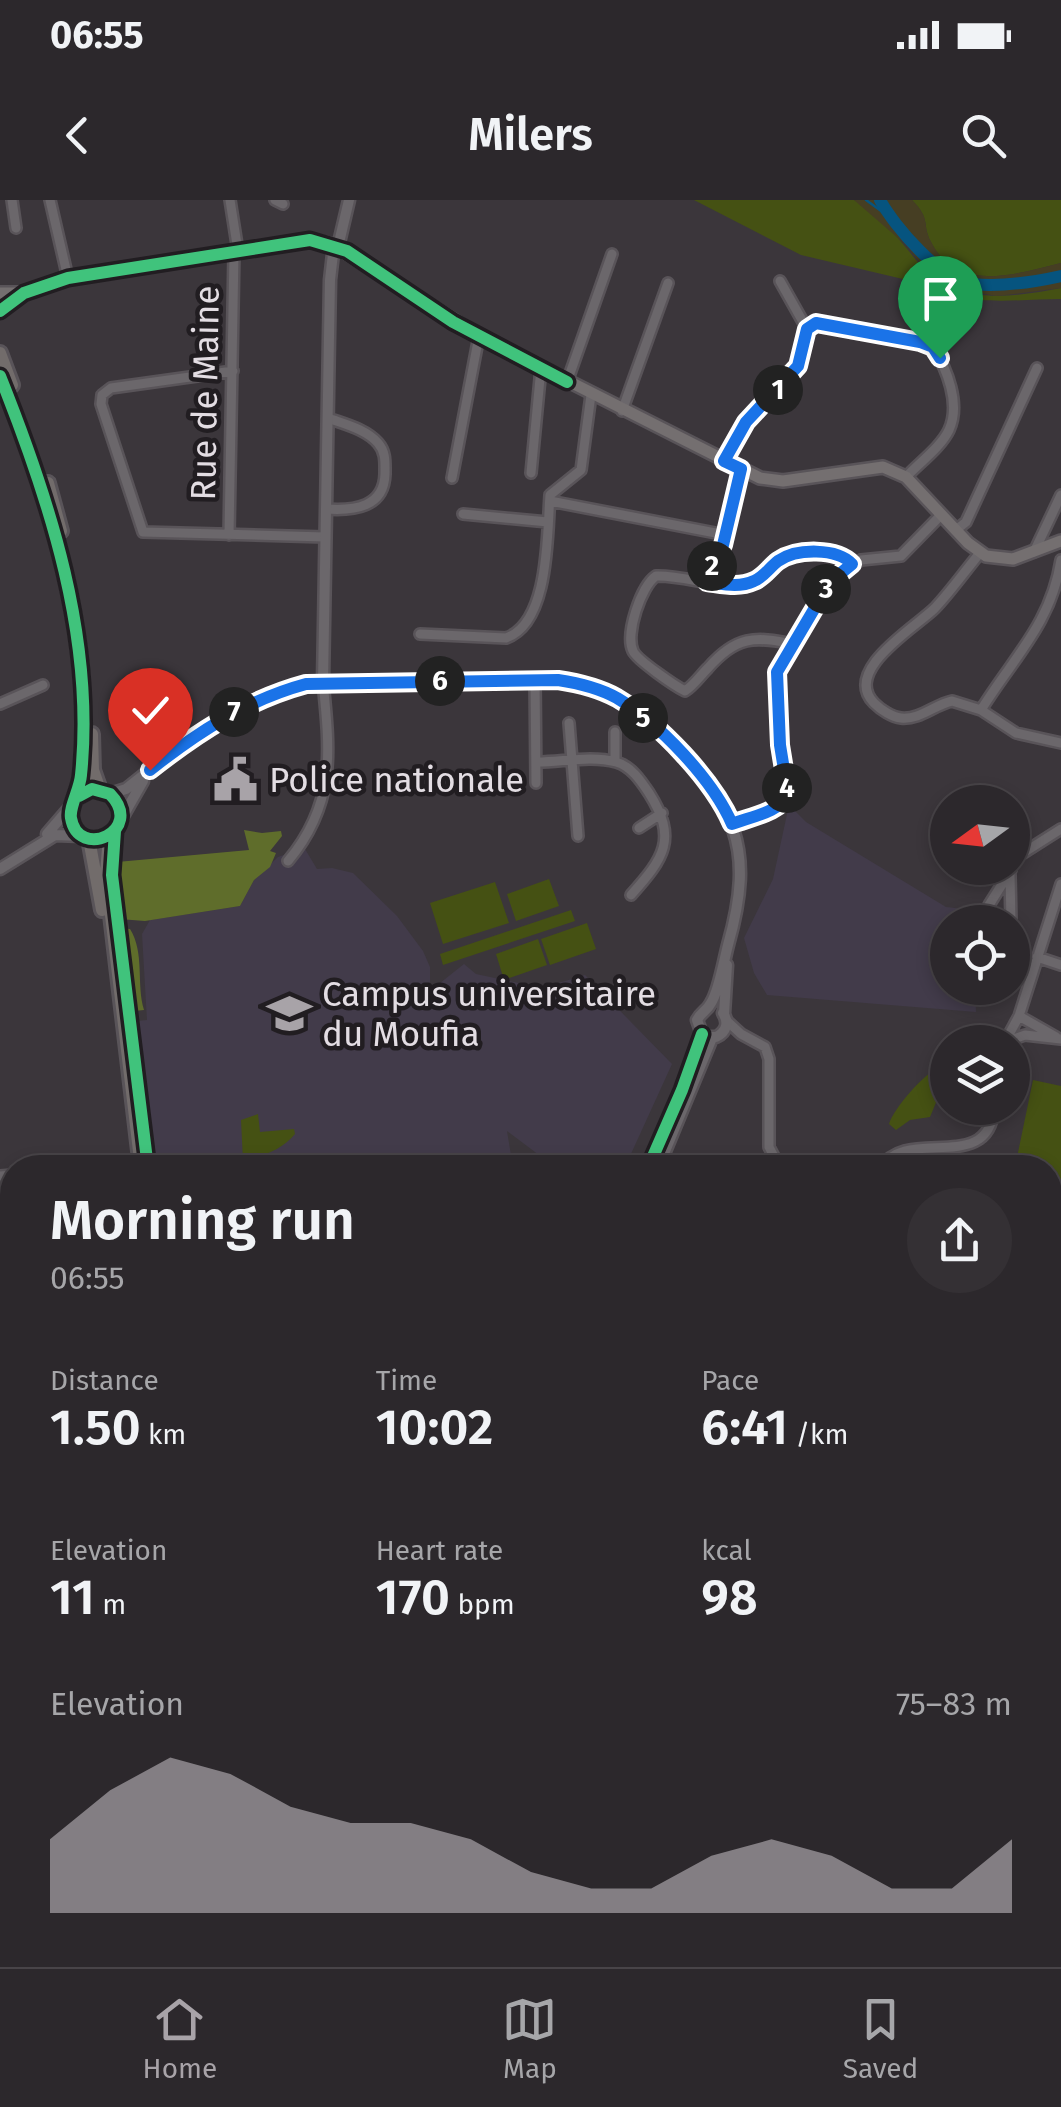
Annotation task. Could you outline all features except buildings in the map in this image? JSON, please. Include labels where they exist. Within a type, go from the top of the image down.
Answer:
[{"type":"main road","points":[[0,311],[24,293],[68,278],[310,240],[336,246],[479,336],[760,478],[783,481],[876,467],[891,469],[906,477],[980,553],[1005,560],[1061,541]]},
{"type":"main road","points":[[0,293],[24,293]]},
{"type":"main road","points":[[0,353],[38,455],[69,559],[91,692],[92,770],[120,808],[106,873],[139,1155]]},
{"type":"main road","points":[[0,376],[36,474],[68,594],[83,692],[84,742],[72,824],[85,837],[94,858],[131,1155]]},
{"type":"main road","points":[[76,800],[105,792]]},
{"type":"main road","points":[[85,837],[114,830]]},
{"type":"street","points":[[12,200],[16,228]]},
{"type":"street","points":[[50,200],[68,278]]},
{"type":"street","name":"Rue de Maine","points":[[229,536],[236,252],[230,200]]},
{"type":"street","points":[[288,861],[301,849],[327,787],[330,740],[324,682],[324,537],[330,280],[349,200]]},
{"type":"street","points":[[567,382],[612,254]]},
{"type":"street","points":[[724,461],[746,422],[798,366],[807,329],[780,280]]},
{"type":"street","points":[[622,410],[668,283]]},
{"type":"street","points":[[807,329],[816,323],[828,323],[933,347],[952,391],[952,418],[948,431],[906,477]]},
{"type":"street","points":[[452,478],[479,336]]},
{"type":"street","points":[[531,473],[541,368]]},
{"type":"street","points":[[956,530],[966,522],[1037,368]]},
{"type":"street","points":[[232,371],[111,388],[102,395],[100,404],[143,532],[324,537]]},
{"type":"street","points":[[420,634],[506,638],[515,634],[539,597],[552,492],[581,470],[591,394]]},
{"type":"street","points":[[326,510],[366,506],[375,501],[384,484],[385,468],[381,446],[370,436],[328,418]]},
{"type":"street","points":[[707,582],[726,535],[741,469]]},
{"type":"street","points":[[1034,552],[1061,495]]},
{"type":"street","points":[[550,501],[726,535]]},
{"type":"street","points":[[463,514],[548,522]]},
{"type":"street","points":[[732,824],[779,806],[788,797],[780,745],[777,672],[829,586],[852,564],[901,556],[941,514]]},
{"type":"street","points":[[794,644],[769,639],[742,641],[714,660],[685,690],[636,656],[632,644],[645,584],[661,576],[734,585],[751,582],[779,560],[796,555],[830,552],[846,557],[852,564]]},
{"type":"street","points":[[980,553],[933,610],[885,649],[874,665],[866,689],[875,705],[898,718],[916,717],[952,701],[981,710],[1016,733],[1061,744]]},
{"type":"street","points":[[981,710],[1033,638],[1048,610],[1061,560]]},
{"type":"street","points":[[105,792],[126,789],[246,704],[268,694],[324,682],[535,679],[576,683],[618,698],[696,768],[717,793],[732,824],[739,850],[740,893],[708,1008],[697,1020],[711,1036]]},
{"type":"street","points":[[535,679],[536,783]]},
{"type":"street","points":[[0,694],[5,702],[43,685]]},
{"type":"street","points":[[569,723],[578,836]]},
{"type":"street","points":[[614,732],[616,762]]},
{"type":"street","points":[[538,762],[616,762],[631,770],[642,783],[662,813],[666,841],[661,858],[632,895]]},
{"type":"street","points":[[114,830],[150,770]]},
{"type":"street","points":[[36,845],[76,800]]},
{"type":"street","points":[[640,828],[662,813]]},
{"type":"street","points":[[1030,848],[1061,829]]},
{"type":"street","points":[[0,868],[59,834],[85,837]]},
{"type":"street","points":[[301,849],[303,865]]},
{"type":"street","points":[[1014,1025],[1061,884]]},
{"type":"street","points":[[654,1155],[682,1090],[711,1036],[726,1018],[727,950]]},
{"type":"street","points":[[1037,957],[1061,965]]},
{"type":"street","points":[[708,1008],[719,1010],[741,1034],[765,1047],[769,1148],[773,1155]]},
{"type":"street","points":[[1017,1020],[1020,1025]]},
{"type":"street","points":[[1017,1020],[1060,1039]]},
{"type":"street","points":[[711,1036],[741,1034]]},
{"type":"street","points":[[663,1155],[711,1036]]},
{"type":"street","points":[[1030,1036],[1060,1039]]},
{"type":"street","points":[[890,1155],[907,1148],[970,1144],[989,1125]]},
{"type":"shaded area","points":[[789,805],[806,822],[943,905],[930,905],[930,1005],[976,1005],[976,1012],[767,995],[754,973],[744,938],[773,879]]},
{"type":"shaded area","name":"Campus universitaire du Moufia","points":[[305,849],[317,869],[353,873],[397,916],[423,951],[430,967],[430,991],[464,964],[476,974],[542,988],[585,975],[672,1064],[630,1155],[539,1155],[507,1131],[511,1155],[153,1155],[138,1021],[147,1020],[142,934],[150,920],[240,906],[254,880],[278,857]]},
{"type":"green space","points":[[694,200],[854,200],[882,221],[935,279],[950,288],[1006,296],[1061,288],[1061,299],[973,299],[801,255]]},
{"type":"green space","points":[[912,200],[1061,200],[1061,263],[1007,275],[972,274],[956,269],[931,242],[924,218]]},
{"type":"green space","points":[[244,830],[281,831],[282,836],[270,851],[276,853],[270,867],[254,880],[240,906],[145,921],[119,919],[114,877],[117,862],[249,850]]},
{"type":"green space","points":[[549,879],[559,906],[516,921],[507,894]]},
{"type":"green space","points":[[495,882],[509,923],[443,944],[430,903]]},
{"type":"green space","points":[[571,910],[575,921],[443,965],[440,954]]},
{"type":"green space","points":[[587,923],[596,949],[550,965],[541,939]]},
{"type":"green space","points":[[120,928],[130,929],[135,938],[144,1010],[134,1011],[130,1007]]},
{"type":"green space","points":[[538,939],[547,965],[504,980],[496,954]]},
{"type":"green space","points":[[930,1073],[930,1117],[910,1120],[896,1130],[889,1124],[917,1084]]},
{"type":"green space","points":[[1033,1080],[1061,1086],[1061,1155],[1017,1155],[1024,1125],[1030,1125]]},
{"type":"green space","points":[[258,1114],[260,1132],[294,1129],[295,1134],[272,1152],[243,1155],[241,1120]]},
{"type":"sand","points":[[854,200],[912,200],[924,218],[931,242],[956,269],[989,276],[1007,275],[1061,263],[1061,288],[997,296],[939,286],[906,245]]},
{"type":"waterway","points":[[866,200],[888,216]]},
{"type":"waterway","points":[[880,200],[920,251],[961,281],[1006,284],[1061,276]]},
{"type":"cycle path","points":[[0,311],[24,293],[68,278],[310,240],[347,251],[453,322],[567,382]]},
{"type":"cycle path","points":[[0,376],[51,521],[75,622],[84,724],[81,775],[71,818],[76,831],[85,838],[107,836],[115,829],[120,819],[119,807],[110,794],[92,789],[79,796]]},
{"type":"cycle path","points":[[115,831],[112,875],[146,1155]]},
{"type":"cycle path","points":[[654,1155],[702,1034]]},
{"type":"place","name":"Police nationale","points":[[236,780]]},
{"type":"place","name":"Campus universitaire du Moufia","points":[[289,1014]]},
{"type":"route","points":[[150,770],[246,704],[306,684],[558,680],[618,698],[646,720],[717,793],[732,824],[779,806],[788,794],[780,745],[777,672],[823,594],[842,570],[852,564],[846,557],[830,552],[787,556],[751,582],[707,582],[723,545],[741,469],[724,461],[746,422],[798,366],[807,329],[816,323],[920,342],[933,347],[940,358]]}]
